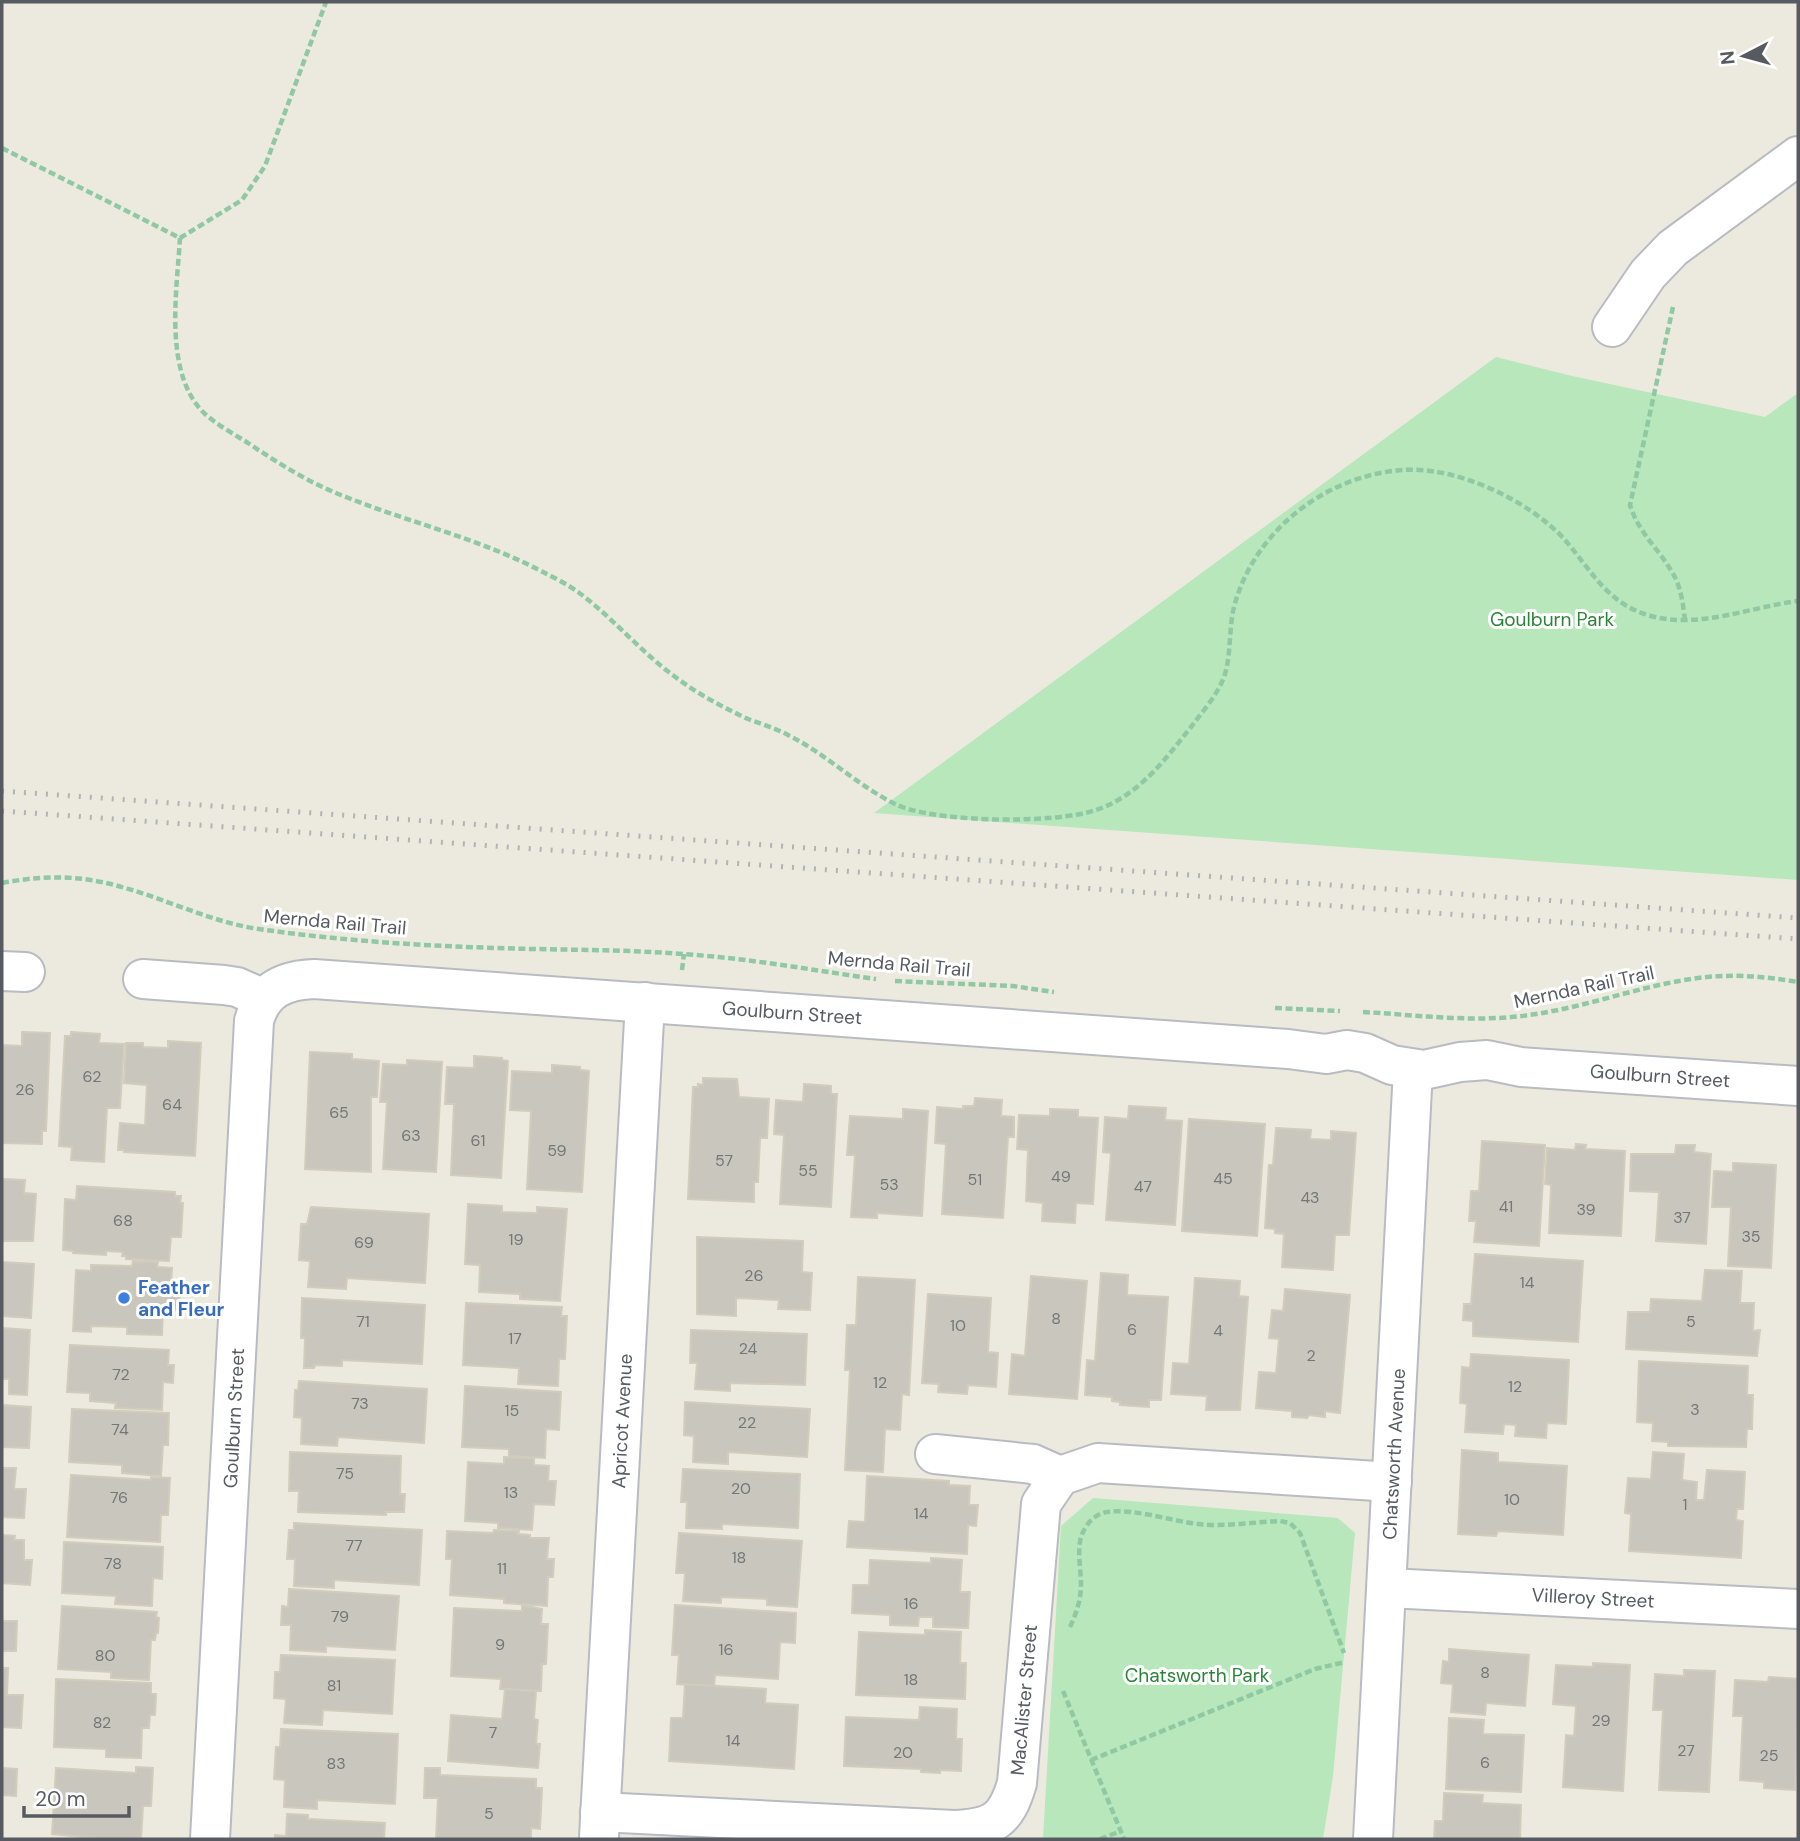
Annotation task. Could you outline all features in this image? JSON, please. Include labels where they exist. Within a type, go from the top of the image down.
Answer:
[{"type":"street","points":[[1612,327],[1648,274],[1672,248],[1798,156]]},
{"type":"street","points":[[143,979],[237,987],[264,999]]},
{"type":"street","name":"Goulburn Street","points":[[210,1839],[254,1021],[264,999],[283,984],[314,979],[1274,1048],[1326,1054],[1347,1050],[1365,1053],[1392,1065],[1412,1081],[1424,1070],[1460,1062],[1487,1060],[1521,1067],[1798,1086]]},
{"type":"street","name":"Apricot Avenue","points":[[600,1826],[645,1002]]},
{"type":"street","name":"Chatsworth Avenue","points":[[1373,1839],[1412,1081]]},
{"type":"street","points":[[935,1454],[1033,1464],[1060,1476],[1098,1463],[1392,1482]]},
{"type":"street","name":"MacAlister Street","points":[[600,1826],[845,1832],[954,1830],[977,1829],[1001,1818],[1014,1795],[1020,1763],[1041,1504],[1060,1476]]},
{"type":"street","name":"Villeroy Street","points":[[1388,1588],[1798,1608]]},
{"type":"path","points":[[180,238],[242,200],[265,166],[326,2]]},
{"type":"path","points":[[2,148],[180,238]]},
{"type":"path","points":[[180,238],[177,349],[181,372],[190,393],[203,412],[282,465],[337,494],[481,545],[537,569],[577,591],[667,671],[701,696],[785,733],[814,750],[856,782],[915,812],[1049,819],[1094,811],[1136,788],[1164,761],[1223,680],[1234,603],[1244,578],[1262,549],[1283,524],[1307,503],[1352,481],[1381,473],[1427,470],[1449,473],[1495,491],[1550,527],[1566,542],[1603,588],[1626,606],[1645,614],[1685,621],[1798,601]]},
{"type":"path","points":[[1674,303],[1630,505],[1641,531],[1672,572],[1683,602],[1685,621]]},
{"type":"path","name":"Mernda Rail Trail","points":[[2,883],[69,877],[98,881],[255,929],[297,934],[476,947],[684,954],[756,961],[879,980]]},
{"type":"path","name":"Mernda Rail Trail","points":[[1357,1012],[1500,1019],[1585,1005],[1635,991],[1707,977],[1740,976],[1798,982]]},
{"type":"path","name":"Mernda Rail Trail","points":[[893,980],[1013,986],[1062,993]]},
{"type":"path","points":[[1269,1008],[1344,1011]]},
{"type":"path","points":[[1068,1632],[1077,1610],[1081,1589],[1081,1536],[1094,1516],[1108,1512],[1134,1513],[1202,1525],[1280,1521],[1290,1523],[1300,1533],[1347,1662],[1346,1674]]},
{"type":"path","points":[[1091,1760],[1315,1669],[1347,1662]]},
{"type":"path","points":[[1059,1682],[1125,1839]]},
{"type":"path","points":[[1100,1839],[1121,1831]]},
{"type":"green space","name":"Goulburn Park","points":[[1496,357],[1765,417],[1798,393],[1798,880],[874,813]]},
{"type":"green space","name":"Chatsworth Park","points":[[1093,1498],[1338,1518],[1355,1533],[1333,1776],[1323,1839],[1043,1839],[1061,1526]]},
{"type":"building","points":[[22,1032],[50,1033],[46,1131],[42,1131],[42,1144],[2,1143],[2,1045],[22,1046]]},
{"type":"building","points":[[71,1032],[100,1034],[99,1043],[124,1044],[120,1108],[107,1108],[104,1162],[71,1160],[72,1147],[59,1146],[65,1036],[71,1036]]},
{"type":"building","points":[[168,1041],[201,1043],[195,1156],[118,1150],[120,1123],[145,1125],[147,1085],[124,1083],[126,1043],[168,1048]]},
{"type":"building","points":[[310,1052],[352,1054],[352,1059],[379,1061],[377,1097],[371,1097],[371,1172],[305,1169]]},
{"type":"building","points":[[474,1056],[508,1061],[501,1178],[451,1175],[454,1104],[445,1104],[447,1067],[474,1068]]},
{"type":"building","points":[[407,1060],[442,1062],[436,1172],[383,1169],[387,1102],[380,1102],[383,1064],[407,1065]]},
{"type":"building","points":[[552,1065],[580,1067],[580,1070],[589,1071],[582,1192],[527,1189],[531,1111],[510,1110],[512,1071],[552,1073]]},
{"type":"building","points":[[703,1078],[737,1079],[739,1097],[769,1099],[767,1138],[760,1138],[758,1182],[754,1182],[754,1202],[688,1199],[693,1087],[703,1085]]},
{"type":"building","points":[[804,1084],[831,1086],[831,1094],[837,1094],[831,1207],[780,1204],[784,1135],[774,1134],[776,1100],[803,1102]]},
{"type":"building","points":[[975,1098],[1002,1100],[1001,1116],[1014,1117],[1014,1137],[1008,1137],[1003,1218],[942,1214],[946,1144],[935,1143],[937,1107],[963,1109],[963,1106],[974,1106]]},
{"type":"building","points":[[1129,1106],[1166,1108],[1165,1120],[1182,1121],[1175,1225],[1106,1220],[1111,1153],[1103,1152],[1105,1117],[1128,1119]]},
{"type":"building","points":[[903,1109],[928,1111],[922,1216],[877,1213],[877,1218],[851,1217],[855,1155],[847,1155],[850,1116],[903,1119]]},
{"type":"building","points":[[1050,1109],[1078,1110],[1078,1117],[1098,1118],[1093,1204],[1076,1203],[1075,1223],[1042,1221],[1043,1203],[1026,1201],[1028,1150],[1017,1149],[1019,1115],[1050,1116]]},
{"type":"building","points":[[1189,1119],[1265,1124],[1257,1236],[1182,1231]]},
{"type":"building","points":[[1276,1128],[1311,1130],[1310,1139],[1331,1140],[1331,1131],[1356,1133],[1349,1235],[1335,1235],[1333,1270],[1282,1267],[1284,1234],[1265,1228],[1269,1165],[1273,1165]]},
{"type":"building","points":[[1482,1141],[1545,1145],[1539,1246],[1474,1242],[1476,1221],[1469,1221],[1471,1191],[1479,1191]]},
{"type":"building","points":[[1576,1144],[1586,1145],[1585,1149],[1625,1151],[1621,1236],[1549,1233],[1551,1185],[1545,1184],[1547,1148],[1575,1150]]},
{"type":"building","points":[[1676,1145],[1695,1145],[1694,1152],[1711,1154],[1706,1244],[1656,1241],[1659,1192],[1630,1191],[1631,1154],[1675,1154]]},
{"type":"building","points":[[1733,1163],[1776,1165],[1771,1268],[1728,1266],[1731,1207],[1712,1207],[1714,1171],[1733,1172]]},
{"type":"building","points":[[2,1179],[25,1180],[24,1193],[36,1194],[33,1241],[2,1241]]},
{"type":"building","points":[[77,1186],[175,1192],[175,1196],[181,1196],[181,1237],[171,1237],[169,1261],[126,1259],[126,1256],[122,1256],[123,1252],[106,1251],[106,1255],[63,1250],[65,1199],[76,1200]]},
{"type":"building","points":[[468,1204],[502,1206],[502,1212],[537,1213],[537,1207],[567,1209],[560,1301],[520,1299],[520,1294],[479,1292],[480,1265],[465,1264]]},
{"type":"building","points":[[311,1207],[429,1214],[425,1283],[347,1278],[346,1289],[308,1287],[310,1261],[299,1260],[301,1224],[307,1224]]},
{"type":"building","points":[[697,1237],[803,1241],[802,1272],[812,1273],[810,1310],[778,1309],[779,1300],[736,1298],[736,1316],[697,1314]]},
{"type":"building","points":[[1475,1254],[1583,1261],[1578,1342],[1473,1336],[1473,1321],[1463,1320],[1464,1304],[1471,1304]]},
{"type":"building","points":[[133,1261],[158,1262],[157,1267],[172,1268],[171,1285],[180,1286],[179,1310],[163,1309],[162,1335],[127,1334],[127,1327],[91,1326],[91,1332],[73,1331],[76,1270],[91,1271],[91,1265],[132,1266]]},
{"type":"building","points":[[2,1262],[34,1264],[31,1318],[2,1316]]},
{"type":"building","points":[[1705,1270],[1742,1271],[1740,1303],[1754,1303],[1753,1331],[1760,1330],[1757,1356],[1626,1349],[1628,1312],[1650,1312],[1651,1299],[1702,1301]]},
{"type":"building","points":[[1101,1273],[1128,1275],[1127,1295],[1168,1297],[1161,1400],[1149,1400],[1149,1407],[1120,1405],[1120,1402],[1112,1401],[1112,1397],[1085,1395],[1087,1360],[1095,1361]]},
{"type":"building","points":[[1031,1276],[1087,1281],[1077,1399],[1009,1394],[1012,1354],[1025,1356]]},
{"type":"building","points":[[858,1277],[915,1280],[909,1395],[902,1394],[900,1430],[885,1429],[883,1472],[845,1470],[850,1370],[845,1370],[847,1325],[856,1325]]},
{"type":"building","points":[[1195,1278],[1240,1281],[1239,1296],[1248,1297],[1240,1410],[1206,1410],[1207,1396],[1171,1394],[1173,1363],[1189,1364]]},
{"type":"building","points":[[1285,1289],[1350,1295],[1340,1413],[1325,1411],[1325,1417],[1309,1415],[1307,1418],[1292,1417],[1292,1411],[1256,1408],[1259,1372],[1276,1373],[1279,1339],[1269,1338],[1272,1310],[1283,1311]]},
{"type":"building","points":[[928,1294],[991,1298],[988,1352],[998,1353],[996,1387],[968,1385],[967,1394],[938,1392],[939,1384],[922,1383]]},
{"type":"building","points":[[302,1298],[425,1305],[422,1364],[342,1360],[342,1366],[315,1365],[314,1368],[304,1368],[305,1338],[301,1338]]},
{"type":"building","points":[[466,1303],[562,1307],[561,1316],[567,1316],[565,1359],[559,1359],[558,1386],[518,1384],[519,1368],[463,1365]]},
{"type":"building","points":[[2,1328],[30,1330],[27,1395],[9,1394],[9,1379],[2,1379]]},
{"type":"building","points":[[691,1330],[807,1334],[805,1385],[730,1383],[730,1391],[695,1389],[697,1363],[690,1363]]},
{"type":"building","points":[[70,1345],[169,1350],[168,1365],[174,1365],[173,1383],[163,1382],[162,1410],[115,1408],[116,1403],[90,1401],[90,1393],[67,1392]]},
{"type":"building","points":[[1471,1354],[1569,1360],[1566,1424],[1547,1423],[1546,1438],[1515,1436],[1516,1425],[1504,1424],[1503,1434],[1465,1432],[1467,1404],[1460,1403],[1462,1367],[1470,1368]]},
{"type":"building","points":[[1639,1361],[1748,1366],[1747,1395],[1753,1395],[1752,1429],[1747,1429],[1746,1447],[1668,1446],[1668,1442],[1652,1441],[1653,1423],[1637,1422]]},
{"type":"building","points":[[299,1381],[427,1389],[424,1443],[338,1437],[337,1446],[301,1444],[302,1418],[294,1417],[295,1390],[298,1390]]},
{"type":"building","points":[[465,1386],[561,1392],[559,1430],[546,1429],[545,1458],[509,1456],[509,1449],[462,1447]]},
{"type":"building","points":[[685,1402],[810,1409],[807,1457],[728,1452],[728,1464],[693,1462],[694,1436],[684,1435]]},
{"type":"building","points":[[2,1405],[31,1407],[29,1448],[2,1447]]},
{"type":"building","points":[[72,1409],[169,1413],[168,1445],[163,1445],[161,1476],[122,1473],[122,1465],[69,1462]]},
{"type":"building","points":[[1462,1450],[1498,1453],[1498,1462],[1567,1466],[1563,1535],[1498,1531],[1496,1536],[1458,1534]]},
{"type":"building","points":[[290,1452],[401,1456],[400,1494],[405,1494],[404,1512],[386,1512],[386,1515],[298,1512],[299,1491],[289,1491]]},
{"type":"building","points":[[1653,1452],[1684,1454],[1682,1480],[1697,1482],[1696,1500],[1704,1500],[1707,1470],[1745,1472],[1743,1509],[1737,1509],[1736,1520],[1743,1521],[1741,1558],[1629,1551],[1631,1514],[1625,1513],[1628,1478],[1651,1479]]},
{"type":"building","points":[[504,1457],[534,1458],[534,1465],[549,1466],[548,1481],[556,1481],[554,1505],[534,1504],[532,1530],[498,1528],[498,1523],[465,1521],[468,1462],[504,1464]]},
{"type":"building","points":[[2,1468],[16,1468],[14,1489],[26,1489],[24,1518],[2,1517]]},
{"type":"building","points":[[683,1469],[800,1474],[798,1528],[722,1524],[722,1529],[686,1528],[687,1502],[681,1502]]},
{"type":"building","points":[[71,1475],[151,1480],[151,1477],[170,1478],[168,1515],[161,1515],[160,1542],[67,1537]]},
{"type":"building","points":[[867,1476],[949,1481],[949,1485],[970,1486],[969,1505],[978,1505],[976,1526],[968,1525],[967,1554],[847,1547],[849,1521],[865,1522]]},
{"type":"building","points":[[294,1523],[422,1530],[419,1585],[334,1580],[334,1588],[294,1586],[295,1559],[287,1559],[289,1530],[294,1530]]},
{"type":"building","points":[[494,1530],[519,1531],[518,1534],[530,1535],[530,1538],[549,1538],[547,1559],[554,1559],[553,1577],[548,1577],[547,1606],[504,1603],[504,1599],[450,1595],[452,1559],[446,1559],[447,1531],[493,1533]]},
{"type":"building","points":[[679,1533],[802,1541],[797,1607],[767,1605],[767,1599],[721,1597],[721,1603],[683,1601],[685,1573],[676,1573]]},
{"type":"building","points":[[2,1535],[15,1536],[14,1540],[24,1540],[24,1560],[32,1560],[30,1585],[2,1583]]},
{"type":"building","points":[[64,1542],[163,1547],[162,1579],[153,1578],[152,1606],[115,1604],[116,1596],[62,1593]]},
{"type":"building","points":[[931,1558],[962,1560],[960,1592],[970,1592],[968,1628],[933,1627],[933,1617],[919,1617],[918,1626],[890,1625],[890,1615],[852,1613],[853,1585],[869,1585],[870,1560],[931,1563]]},
{"type":"building","points":[[289,1589],[399,1596],[395,1650],[326,1646],[326,1652],[290,1650],[291,1625],[281,1625],[282,1606],[288,1607]]},
{"type":"building","points":[[522,1605],[542,1609],[541,1624],[548,1624],[546,1664],[542,1664],[541,1691],[500,1689],[501,1679],[451,1676],[454,1608],[522,1611]]},
{"type":"building","points":[[675,1605],[796,1613],[795,1643],[780,1642],[778,1679],[715,1675],[714,1687],[677,1684],[679,1655],[672,1655]]},
{"type":"building","points":[[62,1606],[157,1612],[158,1633],[155,1640],[151,1640],[149,1680],[111,1678],[111,1672],[58,1669]]},
{"type":"building","points":[[2,1621],[17,1621],[16,1651],[2,1651]]},
{"type":"building","points":[[925,1630],[961,1632],[960,1663],[966,1663],[965,1699],[856,1695],[859,1632],[925,1635]]},
{"type":"building","points":[[1449,1649],[1529,1655],[1525,1706],[1486,1703],[1485,1715],[1451,1712],[1453,1684],[1441,1683],[1443,1661],[1449,1662]]},
{"type":"building","points":[[281,1655],[395,1660],[392,1714],[323,1710],[322,1725],[284,1723],[286,1699],[274,1698],[275,1672],[280,1672]]},
{"type":"building","points":[[1593,1663],[1630,1665],[1623,1791],[1563,1787],[1566,1735],[1574,1736],[1576,1706],[1553,1704],[1556,1665],[1593,1667]]},
{"type":"building","points":[[2,1668],[8,1668],[7,1695],[23,1695],[21,1728],[2,1727]]},
{"type":"building","points":[[1684,1670],[1715,1671],[1709,1792],[1659,1790],[1663,1710],[1653,1710],[1655,1674],[1684,1676]]},
{"type":"building","points":[[1769,1677],[1798,1679],[1795,1790],[1764,1788],[1764,1782],[1740,1780],[1743,1716],[1733,1716],[1735,1680],[1768,1682]]},
{"type":"building","points":[[56,1679],[151,1683],[151,1694],[156,1694],[155,1715],[150,1715],[149,1728],[142,1728],[141,1758],[106,1757],[106,1749],[54,1747]]},
{"type":"building","points":[[685,1684],[766,1689],[765,1703],[798,1705],[794,1769],[669,1761],[671,1718],[683,1718]]},
{"type":"building","points":[[505,1689],[536,1691],[534,1719],[538,1720],[536,1744],[540,1744],[538,1768],[448,1761],[451,1715],[502,1719]]},
{"type":"building","points":[[920,1707],[957,1709],[956,1739],[962,1739],[961,1771],[940,1770],[940,1773],[921,1772],[921,1769],[844,1766],[846,1717],[919,1720]]},
{"type":"building","points":[[1449,1718],[1484,1720],[1483,1734],[1524,1735],[1521,1792],[1446,1789]]},
{"type":"building","points":[[281,1729],[398,1734],[395,1804],[317,1800],[317,1809],[284,1807],[285,1780],[274,1779],[276,1747],[280,1747]]},
{"type":"building","points":[[136,1767],[153,1768],[151,1806],[143,1806],[141,1839],[103,1839],[52,1834],[56,1768],[136,1773]]},
{"type":"building","points":[[2,1768],[17,1769],[16,1796],[2,1795]]},
{"type":"building","points":[[425,1768],[440,1768],[440,1775],[536,1779],[536,1788],[542,1788],[540,1829],[531,1828],[531,1839],[436,1839],[438,1798],[424,1798]]},
{"type":"building","points":[[1444,1793],[1483,1795],[1482,1803],[1521,1805],[1520,1839],[1434,1839],[1435,1821],[1443,1821]]},
{"type":"building","points":[[287,1814],[308,1815],[308,1819],[385,1823],[384,1839],[275,1839],[275,1835],[286,1836]]},
{"type":"railway","points":[[2,791],[1798,918]]},
{"type":"railway","points":[[2,811],[1798,939]]},
{"type":"place","name":"Feather and Fleur","points":[[124,1298]]}]
